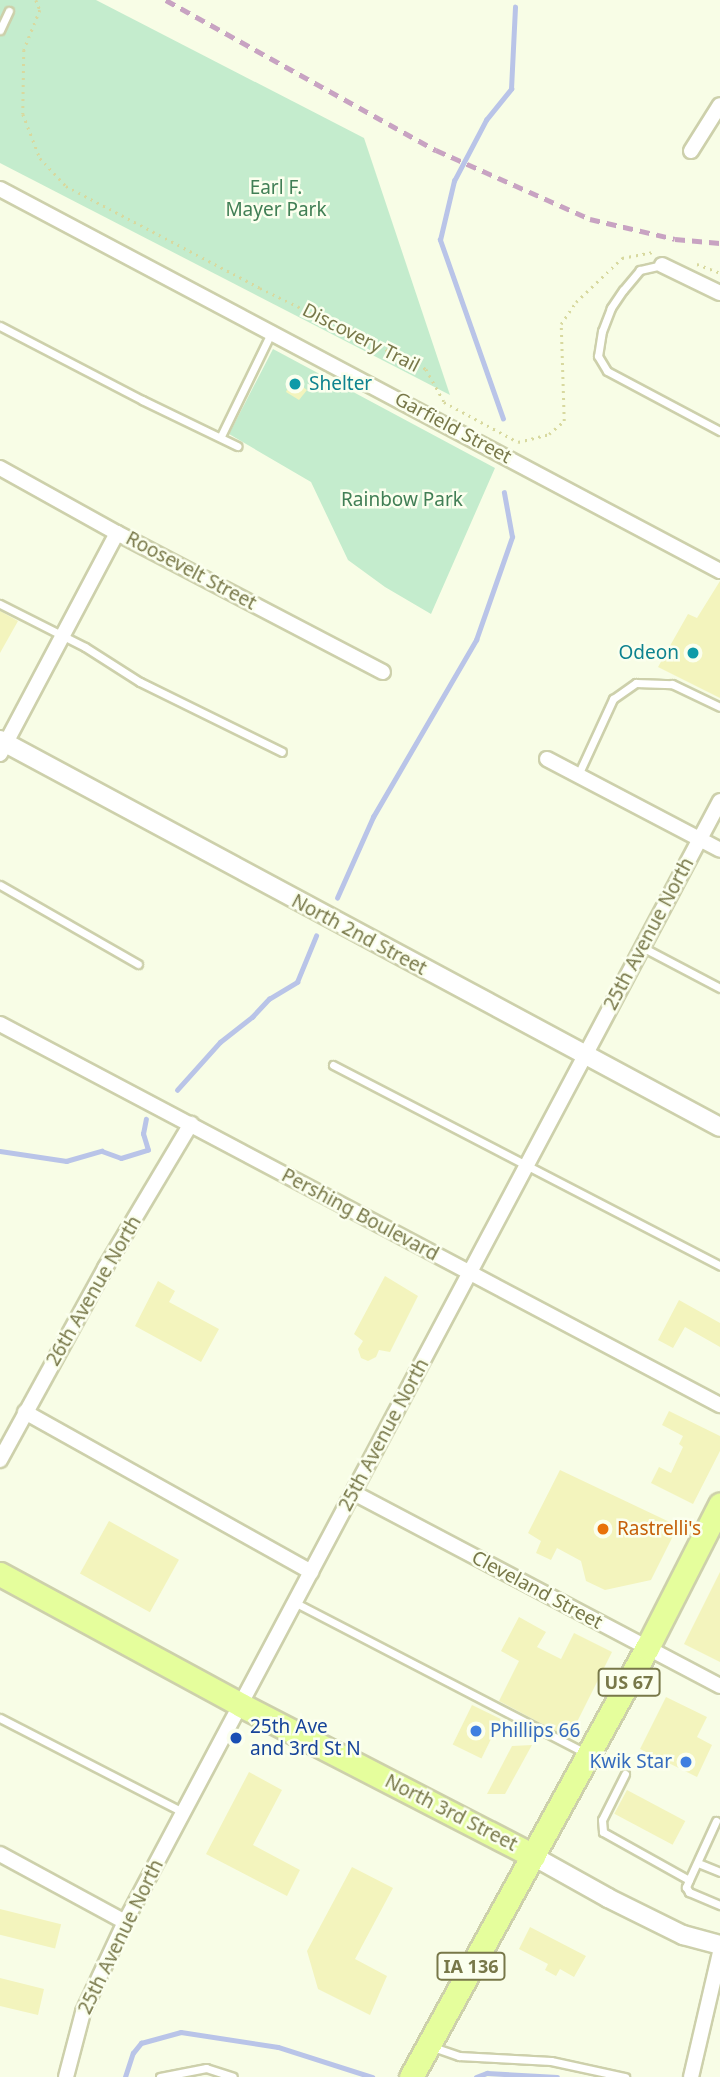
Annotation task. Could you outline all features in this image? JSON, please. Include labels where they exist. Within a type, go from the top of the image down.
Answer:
[{"type":"main road","name":"US 67","points":[[533,1856],[647,1648],[720,1505]]},
{"type":"main road","name":"North 3rd Street","points":[[0,1574],[241,1705],[533,1856]]},
{"type":"main road","name":"IA 136","points":[[411,2077],[430,2046],[461,1982],[533,1856]]},
{"type":"street","points":[[691,151],[720,105]]},
{"type":"street","name":"Garfield Street","points":[[0,189],[720,571]]},
{"type":"street","points":[[660,259],[720,293]]},
{"type":"street","name":"Roosevelt Street","points":[[0,468],[117,533],[383,672]]},
{"type":"street","points":[[2,746],[117,533]]},
{"type":"street","name":"North 2nd Street","points":[[2,746],[720,1127]]},
{"type":"street","points":[[547,759],[720,850]]},
{"type":"street","name":"25th Avenue North","points":[[66,2077],[83,2012],[125,1922],[720,801]]},
{"type":"street","name":"Pershing Boulevard","points":[[0,1024],[720,1405]]},
{"type":"street","name":"26th Avenue North","points":[[0,1460],[4,1441],[25,1412],[105,1268],[191,1124]]},
{"type":"street","points":[[25,1412],[311,1572]]},
{"type":"street","name":"Cleveland Street","points":[[354,1493],[720,1686]]},
{"type":"street","points":[[0,1854],[125,1922]]},
{"type":"street","name":"North 3rd Street","points":[[533,1856],[683,1935],[720,1945]]},
{"type":"street","points":[[691,2077],[720,1952]]},
{"type":"lane","points":[[0,30],[9,11]]},
{"type":"lane","points":[[660,259],[640,270],[611,308],[602,331],[598,356],[607,371],[720,431]]},
{"type":"lane","points":[[0,326],[237,446]]},
{"type":"lane","points":[[221,436],[271,332]]},
{"type":"lane","points":[[0,604],[85,647],[139,682],[282,752]]},
{"type":"lane","points":[[578,775],[612,699],[636,683],[672,684],[720,707]]},
{"type":"lane","points":[[0,885],[138,964]]},
{"type":"lane","points":[[642,947],[720,988]]},
{"type":"lane","points":[[333,1065],[720,1266]]},
{"type":"lane","points":[[294,1602],[588,1755]]},
{"type":"lane","points":[[0,1718],[184,1812]]},
{"type":"lane","points":[[625,1774],[602,1820],[603,1832],[689,1881]]},
{"type":"lane","points":[[716,1821],[686,1887],[689,1892],[720,1905]]},
{"type":"lane","points":[[698,1863],[720,1872]]},
{"type":"lane","points":[[430,2046],[460,2056],[551,2061],[625,2077]]},
{"type":"lane","points":[[160,2077],[206,2068],[216,2074],[233,2077]]},
{"type":"path","name":"Discovery Trail","points":[[36,0],[40,10],[24,50],[23,114],[40,158],[66,186],[260,288],[426,369],[443,402],[518,442],[549,434],[564,421],[561,324],[576,302],[622,258],[647,251],[660,259]]},
{"type":"path","points":[[692,263],[720,272]]},
{"type":"green space","name":"Earl F. Mayer Park","points":[[0,0],[96,0],[364,138],[450,395],[0,163]]},
{"type":"green space","name":"Rainbow Park","points":[[273,349],[495,468],[431,614],[385,587],[348,560],[311,482],[229,434]]},
{"type":"building","name":"Shelter","points":[[292,379],[307,390],[299,400],[286,392]]},
{"type":"building","name":"Odeon","points":[[720,581],[720,698],[658,667],[688,614],[697,618]]},
{"type":"building","points":[[0,611],[18,621],[0,653]]},
{"type":"building","points":[[385,1276],[418,1296],[390,1352],[379,1350],[376,1357],[368,1361],[361,1358],[358,1349],[363,1341],[354,1334]]},
{"type":"building","points":[[158,1281],[175,1291],[169,1302],[219,1329],[201,1362],[135,1326]]},
{"type":"building","points":[[679,1300],[720,1323],[720,1347],[685,1327],[673,1348],[658,1340]]},
{"type":"building","points":[[669,1411],[720,1436],[720,1451],[693,1504],[651,1483],[659,1467],[671,1473],[683,1447],[679,1444],[683,1436],[662,1425]]},
{"type":"building","name":"Rastrelli's","points":[[560,1470],[678,1526],[651,1580],[605,1590],[586,1581],[581,1561],[557,1548],[551,1560],[536,1553],[541,1541],[528,1533]]},
{"type":"building","points":[[109,1521],[179,1560],[150,1612],[80,1573]]},
{"type":"building","points":[[720,1572],[720,1662],[684,1644]]},
{"type":"building","points":[[519,1617],[546,1632],[537,1647],[561,1659],[574,1633],[612,1652],[569,1738],[499,1701],[519,1661],[501,1651]]},
{"type":"building","points":[[666,1697],[707,1717],[697,1737],[712,1745],[697,1777],[640,1749]]},
{"type":"building","name":"Phillips 66","points":[[472,1705],[501,1719],[481,1759],[453,1745]]},
{"type":"building","name":"Phillips 66","points":[[532,1745],[505,1794],[487,1794],[512,1746]]},
{"type":"building","points":[[249,1772],[282,1790],[253,1845],[300,1870],[287,1896],[206,1854]]},
{"type":"building","name":"Kwik Star","points":[[627,1790],[685,1821],[673,1845],[614,1814]]},
{"type":"building","points":[[352,1867],[393,1888],[355,1959],[387,1976],[370,2015],[318,1989],[307,1951]]},
{"type":"building","points":[[0,1909],[61,1924],[55,1948],[0,1935]]},
{"type":"building","points":[[530,1927],[586,1956],[574,1977],[560,1969],[556,1976],[545,1970],[548,1964],[519,1949]]},
{"type":"building","points":[[0,1978],[44,1989],[38,2015],[0,2006]]},
{"type":"waterway","points":[[503,419],[440,240],[454,181],[486,120],[511,89],[515,7]]},
{"type":"waterway","points":[[337,898],[373,817],[476,640],[512,537],[504,493]]},
{"type":"waterway","points":[[177,1090],[220,1042],[252,1017],[269,999],[297,982],[316,936]]},
{"type":"waterway","points":[[0,1151],[66,1161],[102,1151],[121,1158],[148,1150],[143,1134],[146,1119]]},
{"type":"waterway","points":[[125,2077],[133,2053],[141,2043],[181,2032],[278,2047],[372,2077]]},
{"type":"waterway","points":[[476,2077],[487,2073],[557,2077]]},
{"type":"railway","points":[[166,0],[436,150],[590,219],[675,239],[720,243]]},
{"type":"place","name":"Shelter","points":[[295,384]]},
{"type":"place","name":"Odeon","points":[[693,653]]},
{"type":"place","name":"Rastrelli's","points":[[603,1529]]},
{"type":"place","name":"Phillips 66","points":[[476,1731]]},
{"type":"place","name":"25th Ave and 3rd St N","points":[[236,1738]]},
{"type":"place","name":"Kwik Star","points":[[686,1762]]}]
